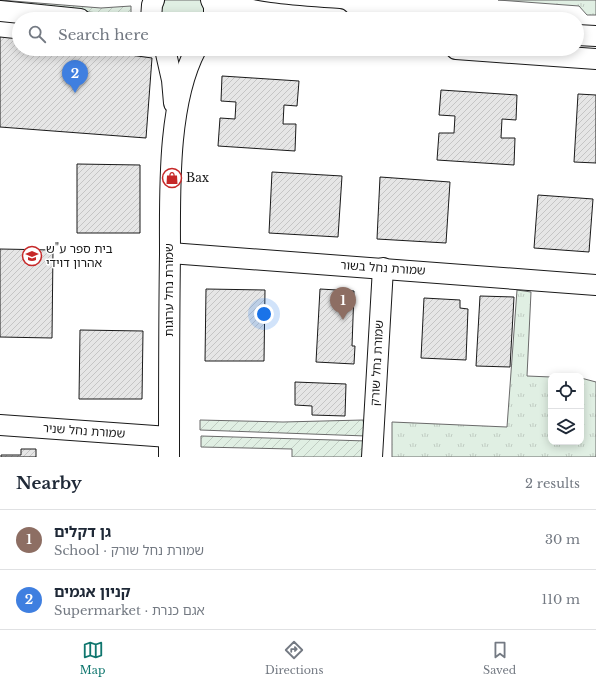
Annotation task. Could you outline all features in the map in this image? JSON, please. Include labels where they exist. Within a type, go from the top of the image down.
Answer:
[{"type":"street","points":[[152,12],[154,0]]},
{"type":"street","points":[[211,0],[214,6],[214,12]]},
{"type":"street","points":[[217,0],[249,10],[264,12]]},
{"type":"street","points":[[0,11],[12,12]]},
{"type":"street","points":[[584,35],[596,36]]},
{"type":"street","name":"שמורת נחל ערוגות","points":[[167,56],[172,80],[175,123]]},
{"type":"street","name":"שמורת נחל ערוגות","points":[[169,457],[172,160],[175,123],[186,76],[193,56]]},
{"type":"street","points":[[545,56],[596,60]]},
{"type":"street","name":"שמורת נחל בשור","points":[[170,253],[596,285]]},
{"type":"street","name":"שמורת נחל שורק","points":[[372,457],[383,268]]},
{"type":"street","name":"שמורת נחל שניר","points":[[0,425],[169,437]]},
{"type":"green space","points":[[0,0],[101,8],[131,6],[131,12],[88,12],[0,4]]},
{"type":"green space","points":[[165,0],[201,0],[205,12],[161,12]]},
{"type":"green space","points":[[498,0],[596,0],[596,15],[587,15],[579,6]]},
{"type":"green space","points":[[517,290],[531,292],[527,376],[548,377],[548,445],[584,445],[584,379],[596,382],[596,457],[392,457],[392,422],[507,427]]},
{"type":"green space","points":[[200,420],[283,422],[363,420],[366,436],[200,430]]},
{"type":"green space","points":[[201,436],[367,441],[366,457],[292,457],[292,449],[201,447]]},
{"type":"building","points":[[0,37],[12,38],[12,56],[137,56],[152,58],[146,138],[0,127]]},
{"type":"building","points":[[222,76],[299,81],[297,106],[284,105],[283,124],[296,124],[295,151],[218,146],[220,118],[235,119],[236,102],[221,101]]},
{"type":"building","points":[[441,90],[517,95],[516,120],[502,119],[501,138],[515,138],[514,165],[437,160],[439,133],[454,133],[455,116],[439,115]]},
{"type":"building","points":[[578,94],[596,95],[596,163],[574,162]]},
{"type":"building","points":[[77,164],[140,165],[140,233],[77,233]]},
{"type":"building","points":[[272,172],[342,176],[338,237],[269,233]]},
{"type":"building","points":[[380,177],[450,182],[446,243],[377,239]]},
{"type":"building","points":[[538,195],[593,199],[589,252],[534,248]]},
{"type":"building","points":[[0,249],[53,250],[52,338],[0,337]]},
{"type":"building","points":[[206,289],[265,290],[264,361],[205,361]]},
{"type":"building","points":[[320,289],[354,291],[352,346],[355,346],[354,364],[316,362]]},
{"type":"building","points":[[480,296],[514,297],[510,367],[476,366]]},
{"type":"building","points":[[424,298],[460,300],[460,308],[468,309],[466,360],[421,358]]},
{"type":"building","points":[[80,330],[143,331],[142,399],[79,399]]},
{"type":"building","points":[[295,382],[346,384],[345,416],[312,415],[312,406],[295,405]]},
{"type":"building","points":[[21,449],[36,449],[36,457],[1,457],[1,455],[21,455]]},
{"type":"place","name":"קניון אגמים","points":[[75,93]]},
{"type":"place","name":"Bax","points":[[172,178]]},
{"type":"place","name":"בית ספר ע\"ש אהרון דוידי","points":[[32,256]]},
{"type":"place","name":"גן דקלים","points":[[343,320]]}]
